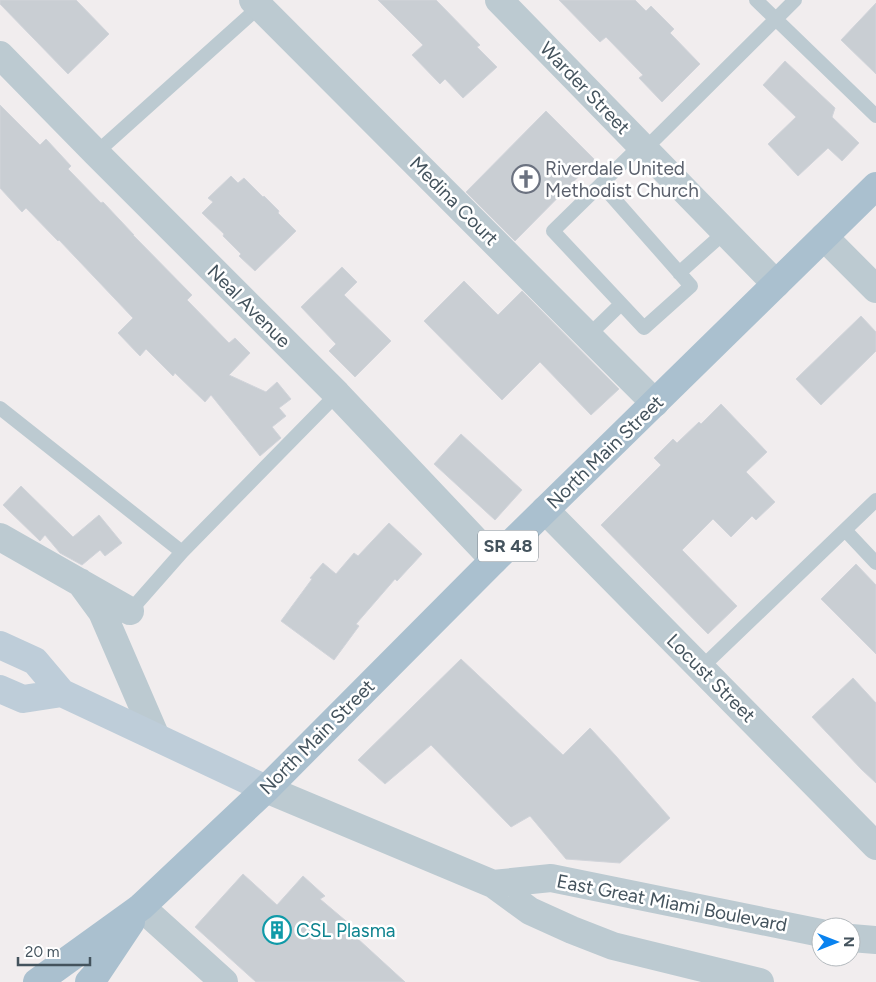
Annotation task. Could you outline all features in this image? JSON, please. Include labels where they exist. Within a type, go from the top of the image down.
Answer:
[{"type":"main road","name":"North Main Street","points":[[37,982],[141,907],[266,789],[494,560],[876,186]]},
{"type":"main road","points":[[0,645],[35,661],[62,694],[266,789]]},
{"type":"main road","points":[[0,689],[23,699],[62,694]]},
{"type":"main road","name":"North Main Street","points":[[89,982],[141,907]]},
{"type":"street","name":"Warder Street","points":[[499,0],[776,284]]},
{"type":"street","name":"Medina Court","points":[[256,3],[655,403]]},
{"type":"street","name":"Neal Avenue","points":[[0,55],[337,394],[494,560]]},
{"type":"street","points":[[824,236],[876,290]]},
{"type":"street","name":"Locust Street","points":[[545,510],[876,846]]},
{"type":"street","points":[[0,538],[130,611]]},
{"type":"street","points":[[80,582],[106,620],[156,737]]},
{"type":"street","name":"East Great Miami Boulevard","points":[[266,789],[493,884],[530,911],[572,930],[613,946],[760,982]]},
{"type":"street","name":"East Great Miami Boulevard","points":[[493,884],[551,878],[811,931]]},
{"type":"street","points":[[141,907],[224,982]]},
{"type":"street","points":[[861,939],[876,940]]},
{"type":"lane","points":[[756,0],[876,116]]},
{"type":"lane","points":[[600,184],[691,286],[644,328],[553,231],[600,184],[643,147],[795,0]]},
{"type":"lane","points":[[96,153],[256,3]]},
{"type":"lane","points":[[679,273],[725,232]]},
{"type":"lane","points":[[588,336],[621,304]]},
{"type":"lane","points":[[130,611],[182,552],[337,394]]},
{"type":"lane","points":[[0,408],[182,552]]},
{"type":"lane","points":[[701,668],[876,500]]},
{"type":"lane","points":[[845,530],[876,563]]},
{"type":"building","points":[[0,0],[76,0],[109,34],[68,74],[0,4]]},
{"type":"building","points":[[378,0],[436,0],[480,45],[477,47],[497,67],[463,98],[445,79],[440,84],[412,55],[423,45]]},
{"type":"building","points":[[559,0],[635,0],[646,11],[651,6],[674,29],[670,33],[700,64],[662,102],[639,78],[643,75],[606,37],[600,42]]},
{"type":"building","points":[[876,3],[876,74],[841,40]]},
{"type":"building","points":[[785,61],[835,108],[832,117],[859,143],[842,161],[828,148],[798,176],[768,144],[796,117],[763,85]]},
{"type":"building","points":[[0,105],[40,145],[46,139],[71,166],[68,169],[101,203],[103,202],[192,295],[187,300],[229,343],[235,338],[250,353],[229,375],[266,392],[277,382],[291,399],[279,408],[286,416],[272,427],[281,438],[260,456],[211,395],[205,402],[175,373],[173,376],[146,349],[140,356],[118,333],[133,318],[59,240],[26,208],[22,212],[0,188]]},
{"type":"building","points":[[546,111],[595,160],[515,241],[466,192]]},
{"type":"building","points":[[231,176],[238,183],[244,178],[279,211],[278,213],[296,231],[255,271],[239,256],[241,254],[223,236],[224,234],[202,213],[213,202],[208,198]]},
{"type":"building","points":[[342,267],[357,282],[344,295],[391,341],[355,377],[329,351],[336,344],[301,307]]},
{"type":"building","points":[[464,281],[498,315],[522,291],[619,389],[591,415],[540,362],[502,400],[424,321]]},
{"type":"building","points":[[861,316],[876,332],[876,351],[821,405],[796,379]]},
{"type":"building","points":[[721,404],[767,452],[746,472],[775,502],[756,520],[752,516],[731,537],[713,519],[682,550],[737,606],[708,634],[601,525],[661,465],[654,458],[673,439],[677,443],[699,422],[701,424]]},
{"type":"building","points":[[461,434],[522,490],[495,520],[434,464]]},
{"type":"building","points":[[21,486],[73,537],[99,515],[122,543],[105,556],[100,550],[82,565],[60,553],[45,535],[40,541],[3,505]]},
{"type":"building","points":[[389,523],[422,554],[397,581],[395,579],[356,624],[359,626],[334,660],[281,621],[312,579],[310,578],[323,563],[336,574],[354,553],[358,556]]},
{"type":"building","points":[[856,564],[876,585],[876,654],[821,599]]},
{"type":"building","points":[[461,659],[563,755],[590,728],[670,818],[620,863],[566,859],[530,816],[511,827],[431,745],[385,784],[358,760]]},
{"type":"building","points":[[853,678],[876,703],[876,783],[812,717]]},
{"type":"building","name":"CSL Plasma","points":[[243,874],[277,905],[303,876],[325,896],[320,899],[359,932],[357,938],[405,982],[256,982],[195,927]]},
{"type":"place","name":"Riverdale United Methodist Church","points":[[526,179]]},
{"type":"place","name":"CSL Plasma","points":[[277,930]]}]
